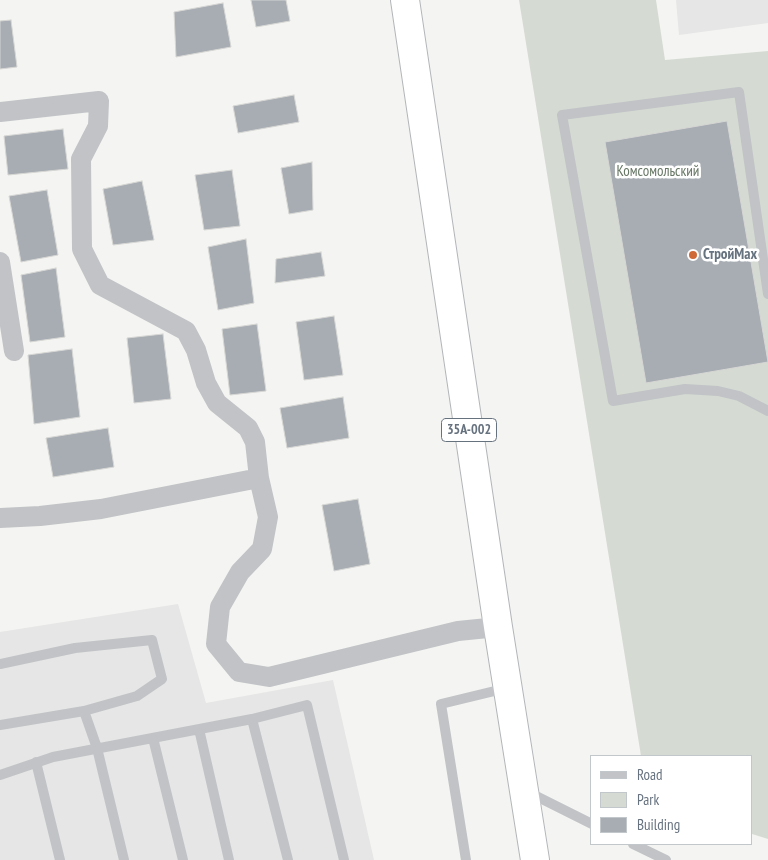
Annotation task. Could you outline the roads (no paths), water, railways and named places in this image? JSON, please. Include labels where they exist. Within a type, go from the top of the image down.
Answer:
[{"type":"highway","name":"35А-002","points":[[405,0],[498,627],[535,860]]},
{"type":"street","points":[[0,112],[99,101],[98,126],[81,159],[82,249],[100,285],[186,331],[196,350],[206,383],[217,403],[248,428],[255,442],[268,517],[262,549],[240,572],[220,607],[216,644],[239,672],[269,677],[458,631],[498,627]]},
{"type":"street","points":[[0,262],[14,351]]},
{"type":"street","points":[[0,518],[40,516],[101,509],[260,478]]},
{"type":"lane","points":[[768,294],[740,92],[562,115],[613,401],[684,389],[701,390],[739,396],[768,412]]},
{"type":"lane","points":[[0,664],[74,648],[152,640],[162,679],[137,696],[84,711],[0,725]]},
{"type":"lane","points":[[466,860],[441,704],[508,688]]},
{"type":"lane","points":[[0,775],[53,757],[252,719],[307,705],[344,860]]},
{"type":"lane","points":[[84,711],[97,748],[124,860]]},
{"type":"lane","points":[[252,719],[288,860]]},
{"type":"lane","points":[[198,729],[229,860]]},
{"type":"lane","points":[[153,738],[183,860]]},
{"type":"lane","points":[[36,762],[60,860]]},
{"type":"lane","points":[[525,791],[590,823]]},
{"type":"lane","points":[[635,845],[666,860]]},
{"type":"place","name":"СтройMax","points":[[693,255]]},
{"type":"park label","name":"Комсомольский","points":[[658,172]]}]
